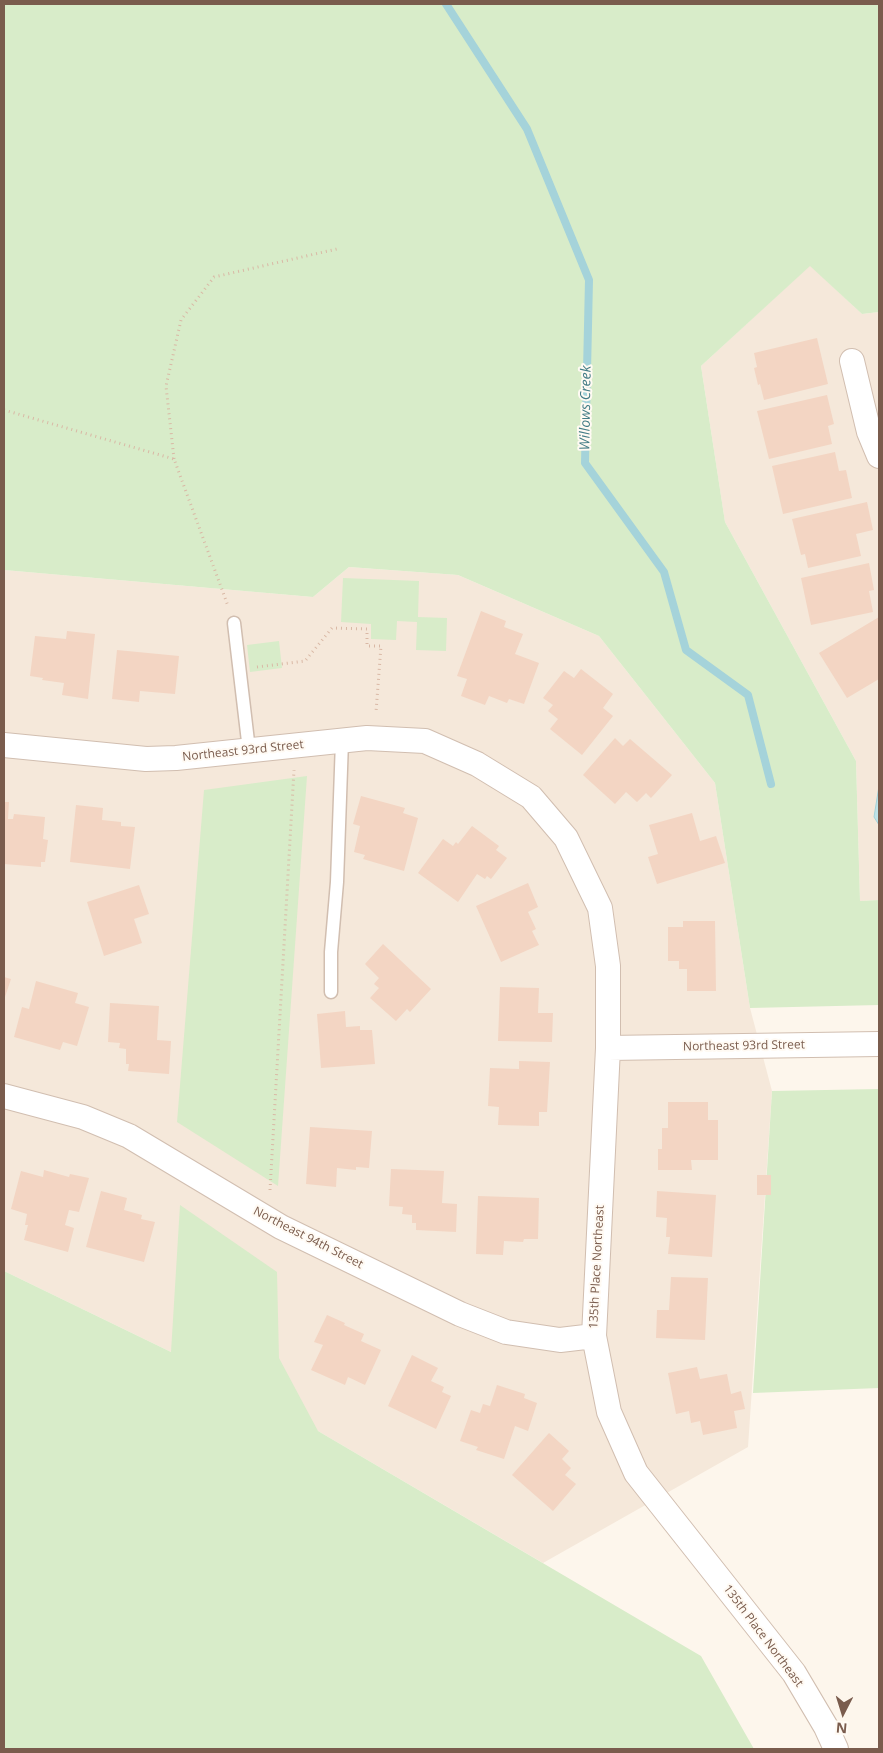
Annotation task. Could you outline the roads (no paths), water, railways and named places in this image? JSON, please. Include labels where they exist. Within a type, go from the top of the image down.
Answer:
[{"type":"street","points":[[852,361],[869,432],[879,456]]},
{"type":"street","name":"Northeast 93rd Street","points":[[4,745],[146,759],[176,758],[367,738],[425,741],[477,764]]},
{"type":"street","name":"135th Place Northeast","points":[[477,764],[531,797],[566,838],[600,908],[608,966],[608,1048],[594,1336],[609,1412],[636,1473],[794,1673],[826,1726],[836,1749]]},
{"type":"street","name":"Northeast 93rd Street","points":[[608,1048],[879,1044]]},
{"type":"street","name":"Northeast 94th Street","points":[[4,1096],[83,1118],[129,1136],[281,1227],[460,1314],[506,1332],[560,1340],[594,1336]]},
{"type":"lane","points":[[234,623],[249,750]]},
{"type":"lane","points":[[330,992],[331,952],[337,882],[342,741]]},
{"type":"water","points":[[879,786],[879,825],[874,817]]},
{"type":"waterway","name":"Willows Creek","points":[[446,4],[527,129],[589,280],[585,463],[664,572],[686,650],[748,695],[771,784]]}]
